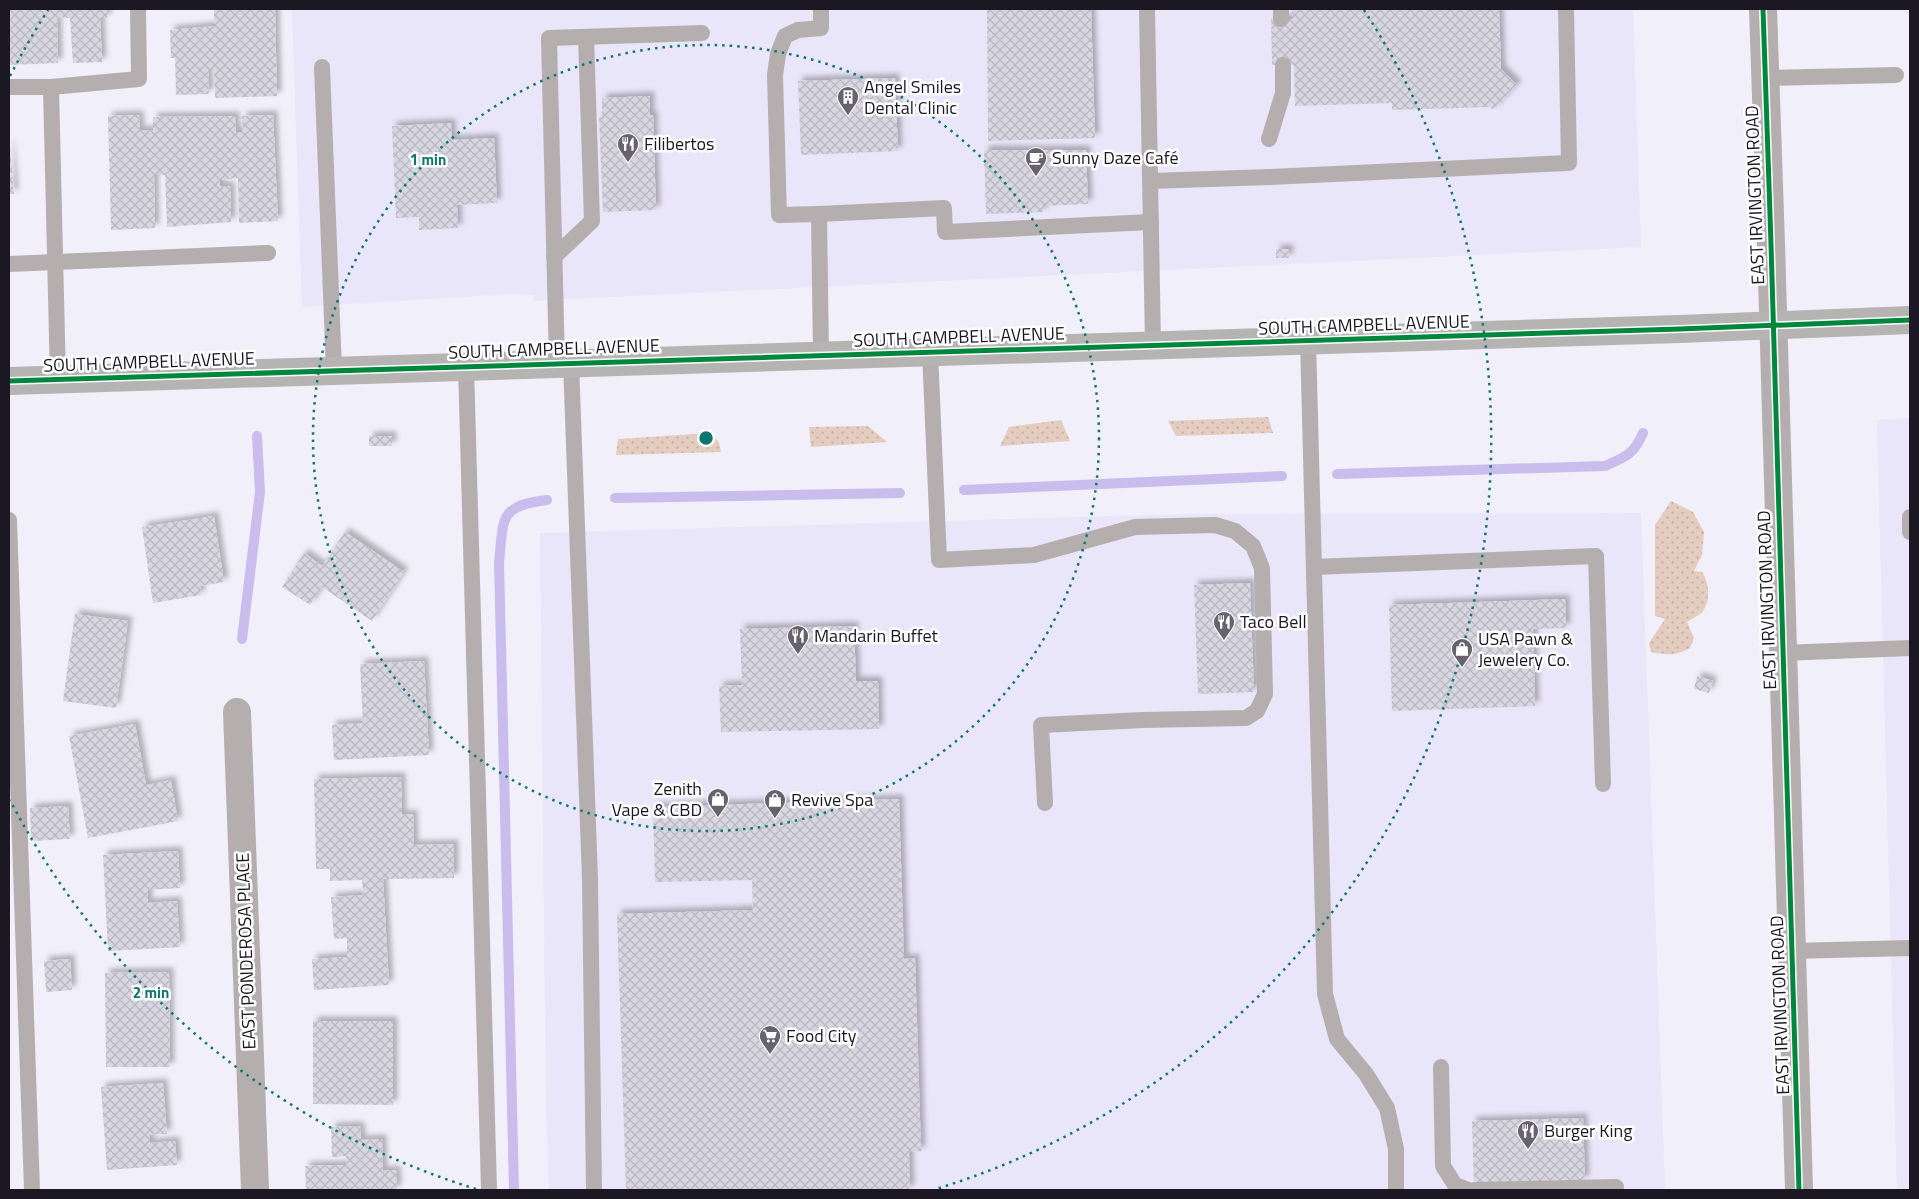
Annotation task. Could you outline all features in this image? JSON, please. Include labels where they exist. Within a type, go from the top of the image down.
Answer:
[{"type":"main road","name":"EAST IRVINGTON ROAD","points":[[1763,9],[1799,1190]]},
{"type":"main road","name":"SOUTH CAMPBELL AVENUE","points":[[9,381],[1773,326],[1910,320]]},
{"type":"street","name":"EAST PONDEROSA PLACE","points":[[237,712],[255,1190]]},
{"type":"lane","points":[[9,87],[51,87],[139,79],[138,9]]},
{"type":"lane","points":[[820,9],[821,28],[798,30],[785,36],[778,54],[775,75],[779,215],[944,208],[945,232],[1151,222]]},
{"type":"lane","points":[[1147,9],[1153,345]]},
{"type":"lane","points":[[1150,181],[1280,177],[1569,163],[1566,9]]},
{"type":"lane","points":[[594,1190],[590,879],[564,363],[554,257],[548,38],[702,33]]},
{"type":"lane","points":[[554,257],[592,221],[586,37]]},
{"type":"lane","points":[[1269,139],[1283,93],[1282,65]]},
{"type":"lane","points":[[322,67],[334,370]]},
{"type":"lane","points":[[1764,78],[1896,75]]},
{"type":"lane","points":[[51,87],[58,380]]},
{"type":"lane","points":[[819,214],[821,356]]},
{"type":"lane","points":[[9,264],[268,253]]},
{"type":"lane","points":[[1308,340],[1325,994],[1337,1039],[1366,1074],[1387,1108],[1396,1149],[1396,1190]]},
{"type":"lane","points":[[930,352],[939,560],[1034,555],[1135,526],[1215,525],[1234,531],[1253,546],[1262,568],[1265,694],[1257,711],[1246,718],[1143,720],[1042,725],[1045,803]]},
{"type":"lane","points":[[466,366],[489,1190]]},
{"type":"lane","points":[[1910,517],[1910,532]]},
{"type":"lane","points":[[9,520],[32,1190]]},
{"type":"lane","points":[[1314,567],[1596,556],[1603,784]]},
{"type":"lane","points":[[1782,653],[1910,648]]},
{"type":"lane","points":[[1792,951],[1910,948]]},
{"type":"lane","points":[[1441,1067],[1443,1166],[1454,1185],[1468,1190]]},
{"type":"lane","points":[[1474,1190],[1616,1187]]},
{"type":"shaded area","points":[[292,9],[1633,9],[1641,247],[534,301],[533,295],[510,294],[302,307]]},
{"type":"shaded area","points":[[1268,417],[1273,433],[1176,436],[1168,421]]},
{"type":"shaded area","points":[[1910,418],[1910,1190],[1897,1190],[1877,420]]},
{"type":"shaded area","points":[[1061,420],[1070,441],[1000,446],[1009,427]]},
{"type":"shaded area","points":[[868,426],[887,442],[811,447],[809,427]]},
{"type":"shaded area","points":[[710,433],[719,442],[721,452],[616,455],[618,439]]},
{"type":"shaded area","points":[[1671,501],[1693,512],[1704,532],[1702,555],[1694,571],[1702,572],[1708,586],[1708,596],[1706,607],[1703,611],[1687,622],[1694,638],[1690,648],[1675,654],[1666,654],[1651,652],[1649,643],[1665,619],[1655,616],[1655,525]]},
{"type":"shaded area","points":[[1641,513],[1665,1190],[549,1190],[546,1110],[540,533],[1179,514]]},
{"type":"building","points":[[9,9],[107,9],[107,18],[100,18],[102,62],[73,63],[70,18],[57,17],[58,63],[9,65]]},
{"type":"building","points":[[214,9],[275,9],[277,96],[215,98],[214,69],[208,69],[209,94],[176,95],[175,58],[171,58],[170,30],[214,26]]},
{"type":"building","points":[[987,9],[1091,9],[1095,138],[988,141]]},
{"type":"building","points":[[1292,9],[1499,9],[1501,69],[1517,85],[1493,110],[1490,107],[1392,110],[1392,103],[1295,106],[1294,65],[1272,65],[1271,19],[1292,19]]},
{"type":"building","name":"Angel Smiles Dental Clinic","points":[[895,78],[898,151],[801,155],[798,81]]},
{"type":"building","name":"Filibertos","points":[[650,96],[650,115],[653,115],[656,210],[603,212],[599,117],[602,117],[602,98]]},
{"type":"building","points":[[139,115],[140,131],[153,130],[153,117],[235,116],[236,132],[243,132],[242,116],[273,115],[278,221],[239,223],[238,178],[220,180],[220,186],[230,186],[231,222],[167,227],[165,175],[154,175],[155,228],[111,230],[108,116]]},
{"type":"building","points":[[451,123],[452,140],[494,138],[497,203],[457,205],[458,228],[419,230],[419,217],[396,218],[392,126]]},
{"type":"building","points":[[10,145],[14,194],[9,194]]},
{"type":"building","name":"Sunny Daze Café","points":[[984,150],[1086,150],[1088,204],[1043,206],[1043,212],[986,214]]},
{"type":"building","points":[[1276,249],[1289,249],[1289,258],[1276,258]]},
{"type":"building","points":[[369,436],[392,436],[392,446],[369,446]]},
{"type":"building","points":[[214,516],[224,582],[200,586],[201,595],[153,603],[142,527]]},
{"type":"building","points":[[345,532],[404,572],[372,621],[322,587],[310,605],[282,587],[304,553],[322,566]]},
{"type":"building","points":[[1250,583],[1254,692],[1198,694],[1194,585]]},
{"type":"building","name":"USA Pawn & Jewelery Co.","points":[[1565,599],[1566,628],[1533,629],[1535,706],[1392,711],[1389,605]]},
{"type":"building","points":[[75,614],[128,621],[116,708],[63,701]]},
{"type":"building","name":"Mandarin Buffet","points":[[854,626],[856,681],[878,681],[879,729],[721,732],[719,686],[742,685],[740,629]]},
{"type":"building","points":[[424,661],[429,755],[334,760],[332,725],[363,723],[360,664]]},
{"type":"building","points":[[1697,676],[1713,681],[1709,693],[1694,689]]},
{"type":"building","points":[[135,724],[146,785],[171,780],[178,821],[88,838],[69,736]]},
{"type":"building","points":[[401,777],[402,815],[413,814],[414,845],[454,844],[454,878],[383,879],[389,985],[314,990],[312,959],[347,957],[347,938],[334,939],[331,897],[363,895],[362,880],[330,881],[330,869],[316,869],[314,779]]},
{"type":"building","name":"Food City","points":[[899,799],[904,959],[915,958],[921,1151],[909,1152],[910,1190],[626,1190],[617,914],[753,910],[752,880],[655,882],[653,807]]},
{"type":"building","points":[[68,806],[70,839],[31,841],[30,808]]},
{"type":"building","points":[[178,851],[180,888],[148,890],[148,903],[177,901],[180,947],[108,951],[103,855]]},
{"type":"building","points":[[70,959],[72,990],[46,992],[44,961]]},
{"type":"building","points":[[169,972],[170,1067],[106,1067],[105,973]]},
{"type":"building","points":[[313,1021],[393,1021],[393,1105],[313,1104]]},
{"type":"building","points":[[163,1083],[167,1134],[149,1135],[150,1143],[175,1141],[177,1165],[107,1170],[101,1087]]},
{"type":"building","name":"Burger King","points":[[1583,1118],[1585,1180],[1474,1183],[1472,1121]]},
{"type":"building","points":[[360,1126],[361,1140],[382,1139],[383,1171],[396,1170],[397,1190],[306,1190],[305,1166],[347,1165],[346,1156],[332,1157],[331,1127]]},
{"type":"waterway","points":[[1337,474],[1605,466],[1619,460],[1633,450],[1643,433]]},
{"type":"waterway","points":[[242,639],[260,492],[257,436]]},
{"type":"waterway","points":[[964,490],[1282,476]]},
{"type":"waterway","points":[[615,498],[900,493]]},
{"type":"waterway","points":[[514,1190],[499,562],[503,525],[506,517],[520,506],[547,500]]},
{"type":"cycle path","points":[[1763,9],[1799,1190]]},
{"type":"cycle path","points":[[9,381],[1680,329],[1910,320]]},
{"type":"place","name":"Angel Smiles Dental Clinic","points":[[848,116]]},
{"type":"place","name":"Filibertos","points":[[628,163]]},
{"type":"place","name":"Sunny Daze Café","points":[[1036,177]]},
{"type":"place","name":"Taco Bell","points":[[1224,641]]},
{"type":"place","name":"Mandarin Buffet","points":[[798,655]]},
{"type":"place","name":"USA Pawn & Jewelery Co.","points":[[1462,668]]},
{"type":"place","name":"Zenith Vape & CBD","points":[[718,818]]},
{"type":"place","name":"Revive Spa","points":[[775,819]]},
{"type":"place","name":"Food City","points":[[770,1055]]},
{"type":"place","name":"Burger King","points":[[1528,1150]]}]
